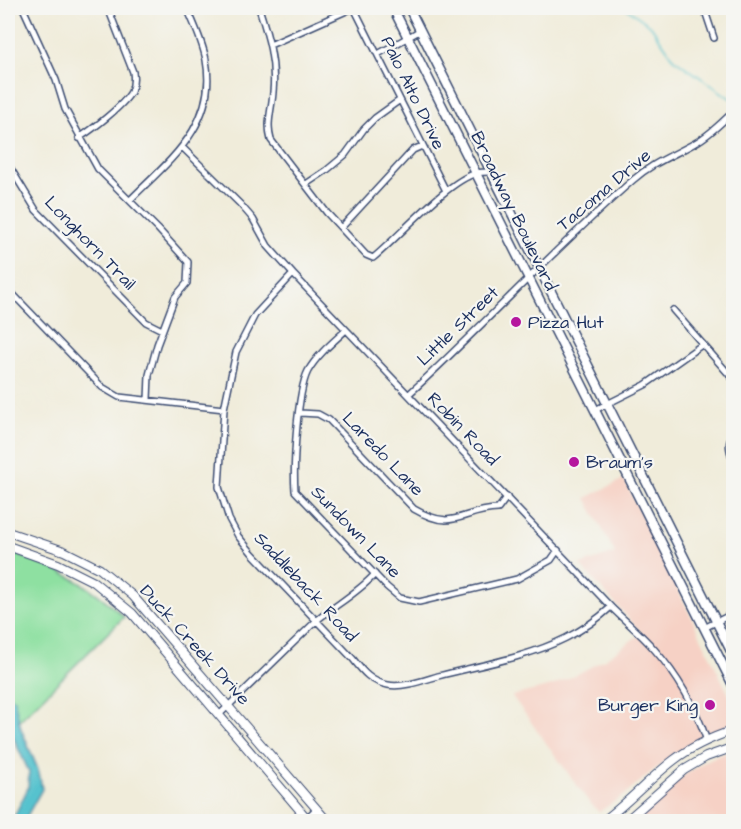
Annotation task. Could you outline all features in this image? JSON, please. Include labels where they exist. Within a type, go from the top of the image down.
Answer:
[{"type":"main road","name":"Broadway Boulevard","points":[[393,8],[734,687]]},
{"type":"main road","name":"Broadway Boulevard","points":[[409,8],[734,657]]},
{"type":"main road","name":"Duck Creek Drive","points":[[8,531],[64,551],[100,569],[133,596],[328,822]]},
{"type":"main road","name":"Duck Creek Drive","points":[[8,546],[58,564],[94,582],[132,613],[220,714],[306,820]]},
{"type":"main road","points":[[666,552],[678,546]]},
{"type":"main road","points":[[58,564],[64,551]]},
{"type":"main road","points":[[145,627],[154,618]]},
{"type":"main road","points":[[602,822],[625,805],[674,760],[707,741],[734,730]]},
{"type":"main road","points":[[625,822],[684,770],[706,757],[734,747]]},
{"type":"street","points":[[23,8],[56,80],[65,109],[98,169],[188,262],[187,283],[175,297],[162,330],[149,375],[148,400]]},
{"type":"street","points":[[79,138],[91,131],[120,103],[130,92],[134,81],[133,72],[108,8]]},
{"type":"street","points":[[130,200],[183,148],[201,119],[207,94],[206,59],[187,8]]},
{"type":"street","points":[[259,8],[274,68],[268,129],[271,140],[327,213],[366,255],[373,258],[446,191],[476,173],[493,172]]},
{"type":"street","points":[[270,45],[353,8]]},
{"type":"street","name":"Palo Alto Drive","points":[[353,8],[446,191]]},
{"type":"street","points":[[704,8],[714,38]]},
{"type":"street","points":[[378,54],[421,30]]},
{"type":"street","points":[[306,184],[345,155],[364,129],[400,100]]},
{"type":"street","name":"Tacoma Drive","points":[[528,278],[636,177],[656,162],[696,143],[712,132],[734,111]]},
{"type":"street","points":[[341,228],[413,150],[422,146]]},
{"type":"street","name":"Robin Road","points":[[183,148],[240,204],[253,219],[268,246],[293,274],[611,607],[655,650],[685,692],[702,725],[707,741]]},
{"type":"street","name":"Longhorn Trail","points":[[8,164],[36,210],[146,322],[162,330]]},
{"type":"street","name":"Saddleback Road","points":[[293,274],[255,315],[236,352],[224,409],[219,487],[229,519],[238,536],[365,674],[374,681],[390,686],[534,651],[567,638],[611,607]]},
{"type":"street","name":"Little Street","points":[[409,394],[458,349],[528,278]]},
{"type":"street","points":[[8,289],[102,387],[119,398],[224,409]]},
{"type":"street","points":[[673,310],[734,380]]},
{"type":"street","name":"Sundown Lane","points":[[346,330],[308,371],[304,382],[295,449],[295,491],[400,598],[419,602],[517,579],[551,560],[558,550]]},
{"type":"street","points":[[595,410],[645,385],[703,344]]},
{"type":"street","name":"Laredo Lane","points":[[300,413],[318,414],[329,420],[414,509],[429,518],[444,521],[472,515],[484,509],[498,509],[507,497]]},
{"type":"street","points":[[734,433],[730,437],[728,448],[734,463]]},
{"type":"street","points":[[220,714],[316,621],[366,584],[375,574]]},
{"type":"street","points":[[704,628],[734,613]]},
{"type":"street","points":[[306,820],[317,809]]},
{"type":"shaded area","points":[[624,479],[733,703],[733,724],[703,738],[670,758],[626,794],[599,812],[589,802],[512,696],[552,686],[576,675],[605,659],[642,633],[580,565],[615,553],[586,498]]},
{"type":"shaded area","points":[[733,750],[733,821],[627,822],[677,780],[707,760]]},
{"type":"green space","points":[[8,552],[41,563],[70,577],[98,594],[124,617],[8,732]]},
{"type":"water","points":[[8,696],[14,699],[21,729],[39,772],[42,789],[24,821],[12,821],[28,788],[29,772],[8,726]]},
{"type":"waterway","points":[[626,8],[651,26],[674,59],[734,101]]},
{"type":"place","name":"Pizza Hut","points":[[516,322]]},
{"type":"place","name":"Braum's","points":[[574,462]]},
{"type":"place","name":"Burger King","points":[[710,705]]}]
